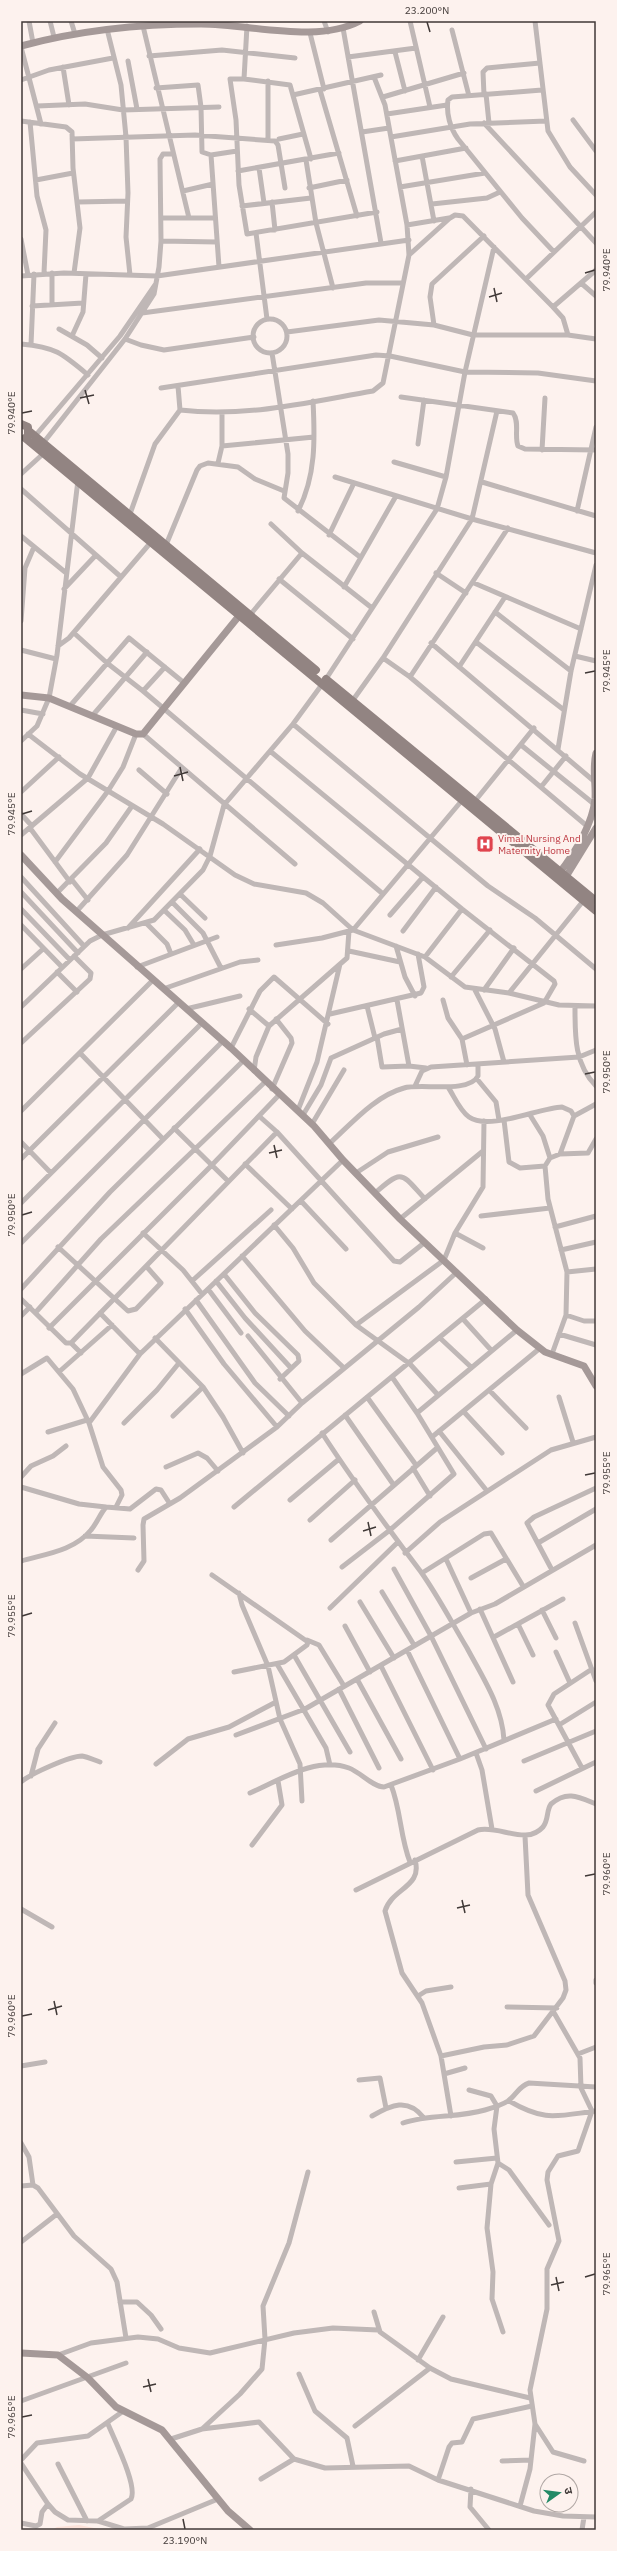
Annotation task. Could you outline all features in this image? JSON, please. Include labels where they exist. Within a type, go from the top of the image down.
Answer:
[{"type":"main road","points":[[21,424],[28,427],[28,436],[44,452],[130,514],[324,681],[561,877],[596,901]]},
{"type":"main road","points":[[28,436],[44,442],[78,476],[152,541],[245,614]]},
{"type":"main road","points":[[324,681],[353,700],[465,797],[474,801],[561,877],[596,911]]},
{"type":"street","points":[[29,21],[33,43]]},
{"type":"street","points":[[50,21],[54,37]]},
{"type":"street","points":[[71,21],[75,34]]},
{"type":"street","points":[[324,21],[328,32]]},
{"type":"street","points":[[410,21],[430,107]]},
{"type":"street","points":[[535,21],[548,131],[559,152],[596,195]]},
{"type":"street","points":[[41,124],[21,46],[54,37],[147,24],[202,22],[251,24],[310,33],[328,32],[357,22]]},
{"type":"street","points":[[147,24],[148,56],[189,218]]},
{"type":"street","points":[[244,79],[246,52],[251,24]]},
{"type":"street","points":[[343,28],[377,212],[381,243]]},
{"type":"street","points":[[107,30],[121,85],[126,137],[128,201],[126,237],[130,276]]},
{"type":"street","points":[[452,30],[469,96]]},
{"type":"street","points":[[310,33],[322,90],[358,216]]},
{"type":"street","points":[[348,57],[416,48]]},
{"type":"street","points":[[148,56],[200,51],[246,52],[295,58]]},
{"type":"street","points":[[394,52],[405,91]]},
{"type":"street","points":[[21,80],[62,67],[113,58]]},
{"type":"street","points":[[128,61],[137,109]]},
{"type":"street","points":[[540,63],[484,69],[486,123],[596,243]]},
{"type":"street","points":[[62,67],[69,105]]},
{"type":"street","points":[[383,97],[464,73]]},
{"type":"street","points":[[293,95],[322,90],[381,75]]},
{"type":"street","points":[[180,410],[222,412],[281,406],[378,390],[383,383],[390,356],[409,254],[409,240],[387,114],[383,97],[374,77]]},
{"type":"street","points":[[333,288],[316,223],[309,188],[308,159],[304,134],[293,95],[288,84],[234,78],[229,81],[235,108],[238,171],[246,232],[256,233],[275,230],[316,223],[358,216],[377,212]]},
{"type":"street","points":[[268,82],[268,139]]},
{"type":"street","points":[[156,88],[198,85],[201,107],[202,152],[211,155],[237,152]]},
{"type":"street","points":[[542,90],[450,98],[447,105],[451,128],[500,192],[554,252]]},
{"type":"street","points":[[387,114],[447,105]]},
{"type":"street","points":[[37,106],[102,106],[123,110],[219,106]]},
{"type":"street","points":[[573,120],[596,151]]},
{"type":"street","points":[[21,121],[69,128],[72,132],[74,174],[78,202],[79,241],[74,273]]},
{"type":"street","points":[[391,137],[486,123],[546,121]]},
{"type":"street","points":[[30,122],[39,206],[46,230],[44,273]]},
{"type":"street","points":[[362,132],[389,128]]},
{"type":"street","points":[[279,139],[304,134]]},
{"type":"street","points":[[72,139],[168,135],[237,136],[268,139],[277,142],[285,188]]},
{"type":"street","points":[[395,161],[466,148]]},
{"type":"street","points":[[238,171],[339,153]]},
{"type":"street","points":[[44,442],[125,338],[154,294],[161,241],[162,218],[160,159],[163,154],[172,154]]},
{"type":"street","points":[[211,155],[219,267]]},
{"type":"street","points":[[422,156],[434,221]]},
{"type":"street","points":[[259,168],[264,202]]},
{"type":"street","points":[[400,187],[485,173]]},
{"type":"street","points":[[36,180],[74,174]]},
{"type":"street","points":[[309,188],[347,180]]},
{"type":"street","points":[[183,191],[213,184]]},
{"type":"street","points":[[432,204],[487,198],[500,192]]},
{"type":"street","points":[[242,206],[264,202],[311,198]]},
{"type":"street","points":[[78,202],[128,201]]},
{"type":"street","points":[[272,202],[275,230]]},
{"type":"street","points":[[526,279],[596,212]]},
{"type":"street","points":[[409,254],[450,218],[455,215],[463,216],[563,318],[568,335]]},
{"type":"street","points":[[162,218],[215,218]]},
{"type":"street","points":[[407,225],[450,218]]},
{"type":"street","points":[[256,233],[267,319]]},
{"type":"street","points":[[434,325],[430,297],[432,284],[484,236]]},
{"type":"street","points":[[21,239],[31,274],[31,345]]},
{"type":"street","points":[[21,276],[44,273],[74,273],[157,276],[409,240]]},
{"type":"street","points":[[161,241],[217,242]]},
{"type":"street","points":[[21,1007],[84,946],[102,935],[146,924],[173,903],[203,870],[210,856],[224,805],[293,724],[324,681],[353,639],[437,508],[446,476],[465,372],[494,247]]},
{"type":"street","points":[[553,307],[596,270]]},
{"type":"street","points":[[52,273],[52,305]]},
{"type":"street","points":[[72,336],[83,312],[86,274]]},
{"type":"street","points":[[142,313],[265,298],[366,283],[403,283]]},
{"type":"street","points":[[582,283],[596,296]]},
{"type":"street","points":[[28,436],[88,375],[129,324],[155,285]]},
{"type":"street","points":[[32,306],[83,303]]},
{"type":"street","points":[[267,319],[278,320],[287,332],[285,344],[277,351],[272,352],[258,346],[254,337],[256,327],[267,319]]},
{"type":"street","points":[[287,332],[370,320],[434,325],[473,335],[568,335],[596,339]]},
{"type":"street","points":[[59,329],[87,345],[102,358]]},
{"type":"street","points":[[125,338],[141,345],[164,350],[254,337]]},
{"type":"street","points":[[21,344],[56,351],[88,375]]},
{"type":"street","points":[[272,352],[286,440],[288,473],[283,495],[286,502],[360,557]]},
{"type":"street","points":[[161,388],[275,372],[368,356],[390,356],[465,372],[538,373],[596,381]]},
{"type":"street","points":[[130,514],[155,444],[180,410],[178,386]]},
{"type":"street","points":[[401,397],[510,412],[515,415],[518,446],[542,450],[594,450]]},
{"type":"street","points":[[542,450],[545,398]]},
{"type":"street","points":[[418,444],[424,400]]},
{"type":"street","points":[[298,511],[308,489],[314,437],[313,401]]},
{"type":"street","points":[[353,700],[383,658],[472,519],[482,482],[497,410]]},
{"type":"street","points":[[218,463],[222,446],[222,412]]},
{"type":"street","points":[[577,511],[594,450],[596,427]]},
{"type":"street","points":[[222,446],[314,437]]},
{"type":"street","points":[[21,474],[44,452]]},
{"type":"street","points":[[394,462],[446,476]]},
{"type":"street","points":[[166,545],[197,470],[204,464],[218,463],[243,469],[255,479],[284,491]]},
{"type":"street","points":[[21,740],[37,726],[49,698],[58,646],[65,572],[78,476]]},
{"type":"street","points":[[335,476],[472,519],[596,553]]},
{"type":"street","points":[[482,482],[596,516]]},
{"type":"street","points":[[329,535],[354,483]]},
{"type":"street","points":[[21,489],[121,577]]},
{"type":"street","points":[[344,587],[396,496]]},
{"type":"street","points":[[270,524],[302,553],[372,608]]},
{"type":"street","points":[[410,677],[431,643],[474,583],[508,528]]},
{"type":"street","points":[[21,536],[65,572]]},
{"type":"street","points":[[58,646],[74,633],[152,541]]},
{"type":"street","points":[[21,621],[25,568],[34,547]]},
{"type":"street","points":[[55,862],[108,791],[123,767],[139,734],[183,682],[302,553]]},
{"type":"street","points":[[64,590],[96,555]]},
{"type":"street","points":[[558,749],[571,671],[596,565]]},
{"type":"street","points":[[436,573],[466,594]]},
{"type":"street","points":[[279,579],[353,639]]},
{"type":"street","points":[[474,583],[581,629]]},
{"type":"street","points":[[460,667],[505,597]]},
{"type":"street","points":[[495,612],[571,671]]},
{"type":"street","points":[[74,633],[107,663],[144,691],[162,708],[383,894]]},
{"type":"street","points":[[70,706],[130,638],[183,682]]},
{"type":"street","points":[[476,642],[564,710]]},
{"type":"street","points":[[431,643],[534,728],[594,781]]},
{"type":"street","points":[[21,650],[56,659]]},
{"type":"street","points":[[92,715],[147,652]]},
{"type":"street","points":[[575,656],[596,660]]},
{"type":"street","points":[[383,658],[410,677],[587,826]]},
{"type":"street","points":[[144,691],[165,667]]},
{"type":"street","points":[[21,695],[49,698],[139,734],[295,864]]},
{"type":"street","points":[[21,710],[43,714]]},
{"type":"street","points":[[293,724],[430,838],[596,969]]},
{"type":"street","points":[[21,835],[88,778],[117,726]]},
{"type":"street","points":[[474,801],[534,728]]},
{"type":"street","points":[[28,734],[88,778],[200,849],[245,881],[292,889],[315,898],[351,930],[425,957],[465,987],[475,990],[509,993],[544,1003],[575,1006],[596,1006]]},
{"type":"street","points":[[521,745],[594,804]]},
{"type":"street","points":[[270,750],[462,909],[533,962],[554,981],[544,1003],[493,1024],[462,1039]]},
{"type":"street","points":[[561,877],[587,826],[594,804],[596,753]]},
{"type":"street","points":[[541,787],[566,756]]},
{"type":"street","points":[[21,792],[60,757]]},
{"type":"street","points":[[76,912],[116,870],[152,818],[181,769]]},
{"type":"street","points":[[139,770],[167,794]]},
{"type":"street","points":[[276,945],[315,940],[351,930],[465,797]]},
{"type":"street","points":[[57,893],[71,881],[106,843],[132,806]]},
{"type":"street","points":[[21,814],[55,862],[88,900]]},
{"type":"street","points":[[561,877],[596,828]]},
{"type":"street","points":[[128,929],[200,849]]},
{"type":"street","points":[[22,858],[76,912],[231,1048],[272,1089],[312,1124],[330,1143],[343,1160],[400,1219],[517,1330],[539,1349],[584,1366],[596,1386]]},
{"type":"street","points":[[21,877],[84,946]]},
{"type":"street","points":[[390,915],[423,877]]},
{"type":"street","points":[[403,931],[436,887]]},
{"type":"street","points":[[21,892],[76,954],[91,976],[77,992],[21,1043]]},
{"type":"street","points":[[181,895],[205,918]]},
{"type":"street","points":[[509,993],[584,900]]},
{"type":"street","points":[[173,903],[200,930],[221,968]]},
{"type":"street","points":[[21,909],[70,960]]},
{"type":"street","points":[[425,957],[462,909]]},
{"type":"street","points":[[165,910],[185,930],[194,946]]},
{"type":"street","points":[[146,924],[167,944],[172,954]]},
{"type":"street","points":[[22,927],[62,968]]},
{"type":"street","points":[[254,1071],[256,1057],[269,1026],[299,998],[347,958],[351,930]]},
{"type":"street","points":[[451,977],[490,930]]},
{"type":"street","points":[[137,966],[217,937]]},
{"type":"street","points":[[396,946],[400,962],[415,996]]},
{"type":"street","points":[[484,990],[514,948]]},
{"type":"street","points":[[21,969],[44,949]]},
{"type":"street","points":[[349,951],[400,962]]},
{"type":"street","points":[[330,1014],[421,994],[424,987],[418,954]]},
{"type":"street","points":[[163,989],[240,962],[258,960]]},
{"type":"street","points":[[300,1113],[328,1024],[340,964]]},
{"type":"street","points":[[57,972],[77,992]]},
{"type":"street","points":[[231,1048],[262,988],[274,977],[328,1024]]},
{"type":"street","points":[[21,1111],[153,980]]},
{"type":"street","points":[[475,990],[493,1024],[504,1062]]},
{"type":"street","points":[[186,1009],[240,996]]},
{"type":"street","points":[[397,1000],[409,1066]]},
{"type":"street","points":[[443,1000],[448,1018],[462,1039],[467,1065]]},
{"type":"street","points":[[21,1159],[178,1003]]},
{"type":"street","points":[[367,1006],[382,1067],[409,1066],[426,1068],[579,1057],[596,1050]]},
{"type":"street","points":[[575,1006],[574,1037],[579,1057],[585,1074],[596,1086]]},
{"type":"street","points":[[250,1009],[269,1026]]},
{"type":"street","points":[[272,1089],[292,1044],[291,1038],[276,1019]]},
{"type":"street","points":[[21,1202],[202,1023]]},
{"type":"street","points":[[300,1113],[321,1085],[331,1058],[376,1038],[402,1029]]},
{"type":"street","points":[[21,1243],[223,1041]]},
{"type":"street","points":[[80,1053],[104,1076],[163,1139]]},
{"type":"street","points":[[21,1289],[58,1247],[163,1139],[244,1060]]},
{"type":"street","points":[[478,1064],[477,1078],[496,1102],[502,1120],[509,1162],[520,1168],[545,1166]]},
{"type":"street","points":[[415,1086],[422,1071],[426,1068]]},
{"type":"street","points":[[312,1124],[344,1070]]},
{"type":"street","points":[[330,1143],[382,1098],[403,1088],[415,1086],[448,1087],[477,1078]]},
{"type":"street","points":[[36,1312],[78,1264],[265,1082]]},
{"type":"street","points":[[448,1087],[466,1115],[474,1120],[502,1120],[562,1107],[571,1110],[574,1116]]},
{"type":"street","points":[[49,1328],[211,1166],[279,1095]]},
{"type":"street","points":[[560,1154],[574,1116],[596,1104]]},
{"type":"street","points":[[530,1114],[543,1136],[550,1158]]},
{"type":"street","points":[[259,1116],[277,1132],[323,1180],[394,1261],[400,1262],[424,1243]]},
{"type":"street","points":[[356,1325],[444,1260],[455,1233],[483,1187],[484,1121]]},
{"type":"street","points":[[174,1128],[211,1166],[228,1181]]},
{"type":"street","points":[[71,1343],[277,1132]]},
{"type":"street","points":[[356,1173],[388,1152],[438,1137]]},
{"type":"street","points":[[552,1354],[566,1315],[567,1272],[550,1208],[545,1166],[550,1158],[560,1154],[588,1153],[596,1139]]},
{"type":"street","points":[[21,1142],[51,1173]]},
{"type":"street","points":[[400,1219],[483,1151]]},
{"type":"street","points":[[48,1432],[88,1422],[140,1354],[155,1338],[343,1160]]},
{"type":"street","points":[[245,1164],[292,1209]]},
{"type":"street","points":[[375,1193],[398,1175],[403,1177],[425,1199]]},
{"type":"street","points":[[301,1201],[346,1249]]},
{"type":"street","points":[[481,1216],[550,1208]]},
{"type":"street","points":[[192,1281],[271,1210]]},
{"type":"street","points":[[555,1227],[596,1216]]},
{"type":"street","points":[[274,1224],[295,1251],[311,1279],[356,1325],[410,1364],[438,1395]]},
{"type":"street","points":[[143,1233],[162,1249],[202,1294]]},
{"type":"street","points":[[455,1233],[483,1248]]},
{"type":"street","points":[[561,1250],[596,1242]]},
{"type":"street","points":[[58,1247],[128,1311],[132,1311],[157,1289],[160,1280],[146,1266]]},
{"type":"street","points":[[242,1256],[305,1331],[344,1368]]},
{"type":"street","points":[[567,1272],[596,1269]]},
{"type":"street","points":[[138,1570],[144,1561],[142,1524],[144,1519],[170,1504],[218,1471],[277,1427],[302,1403],[419,1307],[457,1272]]},
{"type":"street","points":[[224,1274],[255,1313],[298,1355],[298,1361],[280,1378]]},
{"type":"street","points":[[216,1281],[245,1318],[291,1368]]},
{"type":"street","points":[[208,1289],[241,1333]]},
{"type":"street","points":[[21,1299],[36,1312],[49,1328],[66,1343],[71,1343],[81,1353]]},
{"type":"street","points":[[234,1507],[322,1433],[410,1364],[486,1299]]},
{"type":"street","points":[[196,1300],[255,1383],[288,1416]]},
{"type":"street","points":[[21,1316],[30,1307]]},
{"type":"street","points":[[185,1309],[224,1364],[277,1427]]},
{"type":"street","points":[[100,1313],[140,1354]]},
{"type":"street","points":[[566,1315],[584,1321],[596,1321]]},
{"type":"street","points":[[463,1319],[491,1350]]},
{"type":"street","points":[[60,1371],[112,1325]]},
{"type":"street","points":[[418,1413],[491,1350],[517,1330]]},
{"type":"street","points":[[559,1334],[596,1345]]},
{"type":"street","points":[[248,1336],[280,1378],[302,1403]]},
{"type":"street","points":[[155,1338],[203,1387],[223,1417],[243,1453]]},
{"type":"street","points":[[440,1338],[471,1367]]},
{"type":"street","points":[[432,1437],[539,1349]]},
{"type":"street","points":[[21,1374],[47,1358],[60,1371],[73,1389],[88,1422],[103,1467],[121,1490],[122,1495],[116,1506]]},
{"type":"street","points":[[124,1423],[157,1390],[179,1363]]},
{"type":"street","points":[[342,1567],[390,1530],[454,1474],[437,1448],[418,1413],[392,1378]]},
{"type":"street","points":[[174,1416],[203,1387]]},
{"type":"street","points":[[489,1390],[526,1428]]},
{"type":"street","points":[[367,1397],[415,1466],[430,1496]]},
{"type":"street","points":[[560,1397],[573,1442]]},
{"type":"street","points":[[464,1412],[502,1453]]},
{"type":"street","points":[[345,1415],[393,1484]]},
{"type":"street","points":[[439,1431],[487,1491]]},
{"type":"street","points":[[322,1433],[405,1553],[422,1573],[453,1624],[488,1686],[502,1721],[504,1740]]},
{"type":"street","points":[[405,1553],[430,1530],[551,1450],[573,1442],[596,1437]]},
{"type":"street","points":[[21,1476],[31,1466],[53,1456],[66,1446]]},
{"type":"street","points":[[331,1540],[371,1503],[437,1448]]},
{"type":"street","points":[[166,1467],[198,1453],[207,1458],[218,1471]]},
{"type":"street","points":[[290,1500],[339,1459]]},
{"type":"street","points":[[310,1520],[355,1480]]},
{"type":"street","points":[[21,1487],[79,1504],[106,1507],[116,1506],[130,1509],[156,1489],[161,1490],[170,1504]]},
{"type":"street","points":[[552,1570],[528,1527],[530,1520],[596,1488]]},
{"type":"street","points":[[21,1561],[63,1549],[85,1536],[106,1507]]},
{"type":"street","points":[[538,1543],[596,1509]]},
{"type":"street","points":[[422,1573],[487,1533],[494,1536],[523,1586]]},
{"type":"street","points":[[85,1536],[134,1538]]},
{"type":"street","points":[[330,1608],[398,1542]]},
{"type":"street","points":[[236,1736],[305,1709],[357,1678],[381,1666],[414,1645],[471,1613],[495,1604],[523,1586],[596,1545]]},
{"type":"street","points":[[446,1558],[471,1613]]},
{"type":"street","points":[[470,1578],[506,1559]]},
{"type":"street","points":[[394,1569],[432,1636],[486,1749]]},
{"type":"street","points":[[212,1575],[307,1640],[319,1645],[344,1686]]},
{"type":"street","points":[[382,1592],[414,1645]]},
{"type":"street","points":[[239,1593],[242,1606],[268,1666],[280,1719],[301,1771],[302,1801]]},
{"type":"street","points":[[494,1637],[563,1599]]},
{"type":"street","points":[[360,1602],[394,1658]]},
{"type":"street","points":[[480,1609],[494,1637],[513,1682]]},
{"type":"street","points":[[542,1610],[556,1638]]},
{"type":"street","points":[[518,1624],[533,1655]]},
{"type":"street","points":[[575,1624],[596,1682]]},
{"type":"street","points":[[345,1626],[370,1672]]},
{"type":"street","points":[[234,1672],[277,1664],[294,1655],[307,1645],[307,1640]]},
{"type":"street","points":[[407,1650],[460,1759]]},
{"type":"street","points":[[556,1652],[570,1683]]},
{"type":"street","points":[[294,1655],[350,1752]]},
{"type":"street","points":[[277,1664],[305,1709],[328,1752],[330,1764]]},
{"type":"street","points":[[381,1666],[432,1770]]},
{"type":"street","points":[[582,1768],[570,1743],[548,1705],[554,1694],[592,1669]]},
{"type":"street","points":[[357,1678],[401,1759]]},
{"type":"street","points":[[339,1689],[379,1768]]},
{"type":"street","points":[[156,1764],[188,1739],[229,1727],[276,1702]]},
{"type":"street","points":[[559,1725],[596,1702]]},
{"type":"street","points":[[250,1793],[301,1771],[320,1765],[330,1764],[350,1768],[381,1787],[391,1785],[486,1749],[556,1719]]},
{"type":"street","points":[[31,1776],[38,1749],[55,1723]]},
{"type":"street","points":[[524,1760],[570,1743],[596,1731]]},
{"type":"street","points":[[476,1753],[482,1770],[492,1829]]},
{"type":"street","points":[[21,1782],[31,1776],[81,1756],[100,1762]]},
{"type":"street","points":[[536,1791],[596,1762]]},
{"type":"street","points":[[252,1845],[282,1805],[278,1781]]},
{"type":"street","points":[[391,1785],[397,1801],[403,1842],[417,1868],[416,1876],[390,1901],[386,1911],[401,1969],[418,1996],[441,2056],[451,2116]]},
{"type":"street","points":[[356,1890],[478,1830],[492,1829],[525,1836],[534,1834],[544,1825],[547,1819],[548,1808],[556,1800],[576,1795],[596,1804]]},
{"type":"street","points":[[441,2056],[484,2047],[507,2045],[530,2038],[538,2031],[555,2010],[566,1990],[565,1981],[528,1895],[525,1836]]},
{"type":"street","points":[[21,1909],[52,1927]]},
{"type":"street","points":[[418,1996],[426,1991],[451,1987]]},
{"type":"street","points":[[507,2007],[555,2010]]},
{"type":"street","points":[[520,2506],[531,2460],[535,2424],[530,2398],[547,2309],[548,2269],[558,2241],[547,2176],[558,2156],[578,2151],[594,2111],[581,2086],[582,2062],[555,2010]]},
{"type":"street","points":[[578,2054],[596,2046]]},
{"type":"street","points":[[21,2066],[45,2062]]},
{"type":"street","points":[[444,2074],[465,2068]]},
{"type":"street","points":[[359,2080],[380,2078],[386,2108]]},
{"type":"street","points":[[402,2123],[424,2118],[451,2116],[497,2106],[509,2100],[521,2087],[529,2083],[596,2087]]},
{"type":"street","points":[[469,2090],[487,2094],[493,2098],[497,2106],[494,2129],[498,2160],[491,2184],[487,2228],[493,2272],[492,2299],[503,2332]]},
{"type":"street","points":[[509,2100],[527,2111],[551,2118],[594,2111]]},
{"type":"street","points":[[372,2116],[386,2108],[414,2106],[424,2118]]},
{"type":"street","points":[[21,2143],[29,2157],[33,2185],[79,2242],[107,2263],[114,2275],[126,2338]]},
{"type":"street","points":[[456,2162],[498,2160],[509,2170],[549,2225]]},
{"type":"street","points":[[202,2429],[260,2373],[265,2340],[264,2303],[289,2243],[308,2172]]},
{"type":"street","points":[[459,2188],[491,2184]]},
{"type":"street","points":[[21,2186],[33,2185]]},
{"type":"street","points":[[21,2242],[57,2214]]},
{"type":"street","points":[[120,2302],[137,2302],[151,2314],[161,2329]]},
{"type":"street","points":[[374,2312],[378,2330]]},
{"type":"street","points":[[418,2360],[443,2316]]},
{"type":"street","points":[[21,2353],[58,2355],[91,2343],[147,2336],[185,2349],[210,2353],[265,2340],[340,2327],[378,2330],[430,2368],[451,2378],[530,2398]]},
{"type":"street","points":[[58,2355],[88,2378],[122,2412],[151,2422],[171,2439],[228,2511],[250,2530]]},
{"type":"street","points":[[21,2400],[88,2378],[126,2363]]},
{"type":"street","points":[[355,2426],[430,2368]]},
{"type":"street","points":[[299,2374],[315,2411],[347,2438],[353,2466]]},
{"type":"street","points":[[438,2480],[448,2447],[452,2443],[458,2445],[462,2442],[473,2419],[532,2406]]},
{"type":"street","points":[[21,2460],[37,2443],[83,2438],[108,2424],[122,2412]]},
{"type":"street","points":[[171,2439],[202,2429],[259,2422],[294,2459],[317,2467],[410,2466],[438,2480],[471,2489],[501,2502],[549,2514],[596,2517]]},
{"type":"street","points":[[98,2521],[131,2500],[133,2496],[132,2484],[108,2424]]},
{"type":"street","points":[[535,2424],[553,2452],[584,2461]]},
{"type":"street","points":[[261,2479],[294,2459]]},
{"type":"street","points":[[502,2461],[531,2460]]},
{"type":"street","points":[[21,2463],[48,2504],[63,2518],[98,2521],[124,2529],[148,2528],[218,2499]]},
{"type":"street","points":[[58,2464],[87,2521]]},
{"type":"street","points":[[471,2489],[470,2507],[489,2530]]},
{"type":"street","points":[[21,2523],[36,2526],[40,2524],[42,2512],[48,2504]]},
{"type":"street","points":[[582,2530],[584,2517]]},
{"type":"shaded area","points":[[79,2525],[104,2530],[52,2530],[57,2527]]},
{"type":"place","name":"Vimal Nursing And Maternity Home","points":[[485,844]]}]
